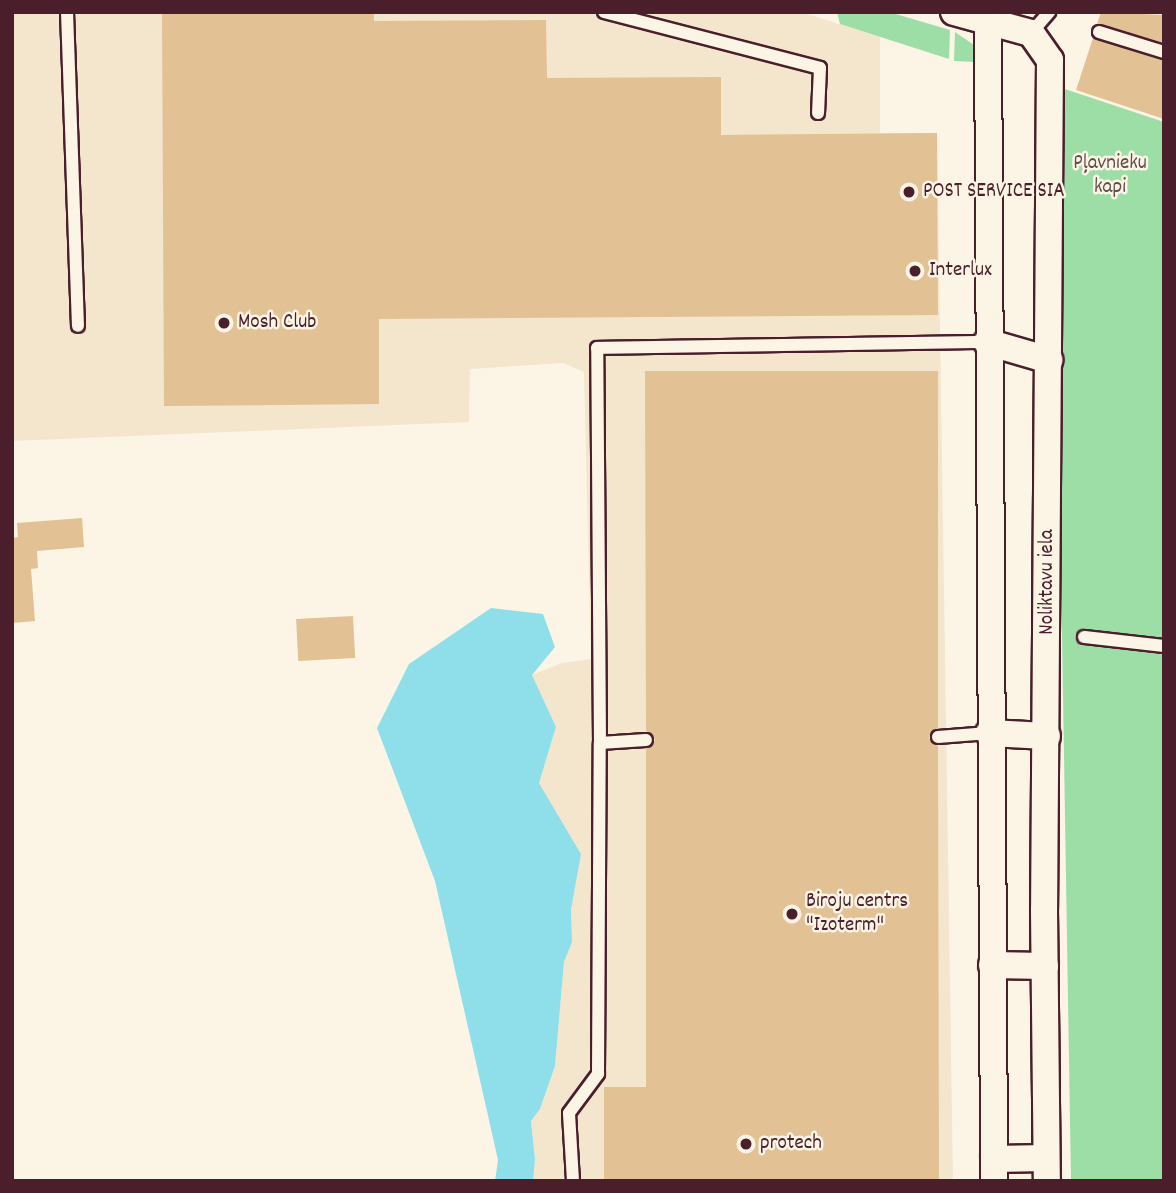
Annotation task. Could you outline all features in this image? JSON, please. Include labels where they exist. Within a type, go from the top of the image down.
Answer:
[{"type":"street","points":[[954,12],[1031,33]]},
{"type":"street","points":[[988,22],[989,733],[994,1170],[1047,1170]]},
{"type":"street","name":"Noliktavu iela","points":[[1031,33],[1049,60],[1045,966],[1047,1170]]},
{"type":"street","points":[[988,342],[1049,360]]},
{"type":"street","points":[[989,733],[1047,736]]},
{"type":"street","points":[[992,965],[1045,966]]},
{"type":"lane","points":[[67,12],[78,326]]},
{"type":"lane","points":[[604,12],[820,68],[818,113]]},
{"type":"lane","points":[[1031,33],[1049,12]]},
{"type":"lane","points":[[1099,32],[1164,52]]},
{"type":"lane","points":[[573,1181],[569,1113],[598,1074],[600,743],[597,348],[988,342]]},
{"type":"lane","points":[[1084,637],[1164,646]]},
{"type":"lane","points":[[938,737],[989,733]]},
{"type":"lane","points":[[600,743],[646,740]]},
{"type":"shaded area","points":[[12,12],[801,12],[880,37],[880,133],[937,133],[953,1181],[533,1181],[535,1160],[531,1121],[540,1109],[555,1066],[564,962],[572,942],[571,910],[581,854],[539,783],[556,727],[532,675],[562,663],[591,659],[584,372],[563,363],[470,369],[469,422],[12,441]]},
{"type":"green space","points":[[837,12],[889,12],[950,30],[949,59],[840,24]]},
{"type":"green space","points":[[955,32],[974,45],[977,54],[975,62],[954,61]]},
{"type":"green space","name":"Pļavnieku kapi","points":[[1056,86],[1164,122],[1164,1181],[1071,1181],[1054,149]]},
{"type":"water","points":[[491,608],[543,614],[555,647],[532,675],[556,727],[539,783],[581,854],[571,910],[572,942],[564,962],[555,1066],[540,1109],[531,1121],[535,1160],[533,1181],[495,1181],[498,1160],[435,881],[377,728],[409,664]]},
{"type":"building","points":[[162,12],[374,12],[374,21],[546,20],[547,78],[721,77],[721,135],[937,133],[938,315],[379,319],[379,404],[164,406]]},
{"type":"building","points":[[1101,12],[1164,15],[1164,43],[1097,24]]},
{"type":"building","points":[[1093,38],[1164,61],[1164,119],[1076,90]]},
{"type":"building","name":"Biroju centrs \"Izoterm\"","points":[[645,371],[938,371],[938,728],[933,730],[929,737],[931,742],[938,746],[939,1181],[604,1181],[604,1087],[646,1087],[646,749],[651,747],[655,740],[653,735],[646,731]]},
{"type":"building","points":[[82,518],[84,547],[37,551],[38,568],[31,569],[35,621],[12,623],[12,538],[18,537],[17,523]]},
{"type":"building","points":[[353,616],[355,658],[298,661],[296,619]]},
{"type":"place","name":"POST SERVICE SIA","points":[[909,192]]},
{"type":"place","name":"Interlux","points":[[915,271]]},
{"type":"place","name":"Mosh Club","points":[[224,323]]},
{"type":"place","name":"Biroju centrs \"Izoterm\"","points":[[792,914]]},
{"type":"place","name":"protech","points":[[746,1144]]}]
